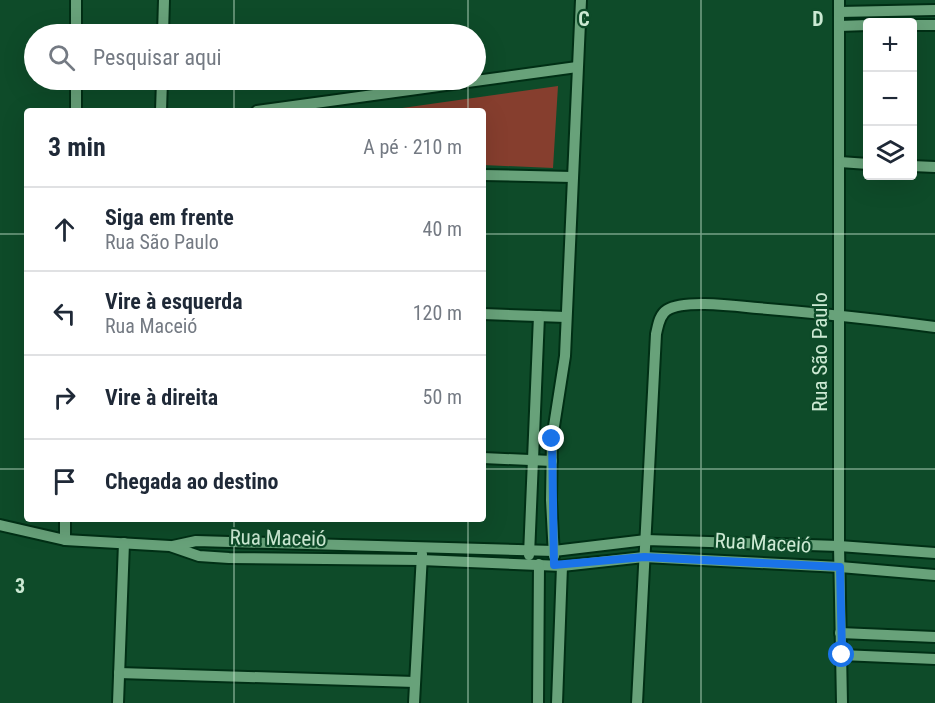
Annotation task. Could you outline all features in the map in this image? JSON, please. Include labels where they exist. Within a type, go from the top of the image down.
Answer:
[{"type":"street","points":[[76,0],[76,24]]},
{"type":"street","points":[[163,24],[164,0]]},
{"type":"street","points":[[557,703],[558,566],[554,551],[552,439],[565,356],[580,0]]},
{"type":"street","name":"Rua São Paulo","points":[[839,0],[839,546],[842,703]]},
{"type":"street","points":[[839,12],[935,10]]},
{"type":"street","points":[[917,25],[935,25]]},
{"type":"street","points":[[839,26],[863,26]]},
{"type":"street","points":[[486,81],[578,67]]},
{"type":"street","points":[[76,90],[76,108]]},
{"type":"street","points":[[161,108],[162,90]]},
{"type":"street","points":[[304,108],[424,90]]},
{"type":"street","points":[[840,162],[863,164]]},
{"type":"street","points":[[917,166],[935,167]]},
{"type":"street","points":[[486,175],[572,177]]},
{"type":"street","points":[[637,703],[656,334],[661,316],[667,310],[675,307],[703,304],[839,314],[935,327]]},
{"type":"street","points":[[486,314],[566,317]]},
{"type":"street","points":[[537,703],[533,564],[529,550],[538,316]]},
{"type":"street","points":[[486,458],[552,460]]},
{"type":"street","points":[[65,522],[65,540]]},
{"type":"street","points":[[0,525],[65,540],[170,546]]},
{"type":"street","name":"Rua Maceió","points":[[170,546],[196,541],[554,551],[646,540],[839,546],[935,553]]},
{"type":"street","points":[[118,703],[124,543]]},
{"type":"street","name":"Rua Maceió","points":[[170,546],[199,556],[229,558],[421,560],[558,566],[644,557],[840,567],[935,575]]},
{"type":"street","points":[[414,703],[422,547]]},
{"type":"street","points":[[840,633],[935,637]]},
{"type":"street","points":[[842,655],[935,659]]},
{"type":"street","points":[[119,673],[415,682]]},
{"type":"shaded area","points":[[558,86],[553,168],[486,165],[486,108],[402,108]]},
{"type":"route","points":[[552,439],[551,500],[554,565],[644,557],[840,567],[842,655]]}]
